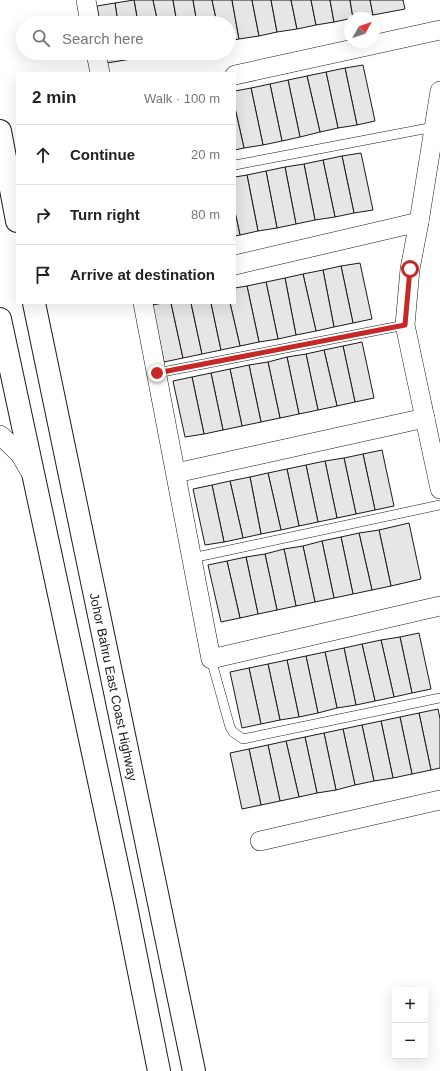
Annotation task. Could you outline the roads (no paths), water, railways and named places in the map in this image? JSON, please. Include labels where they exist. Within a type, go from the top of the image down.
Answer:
[{"type":"highway","points":[[0,131],[16,216]]},
{"type":"highway","name":"Johor Bahru East Coast Highway","points":[[34,304],[194,1071]]},
{"type":"highway","points":[[0,319],[123,894],[159,1071]]},
{"type":"street","points":[[86,0],[89,16]]},
{"type":"street","points":[[236,75],[440,30]]},
{"type":"street","points":[[97,60],[100,72]]},
{"type":"street","points":[[440,91],[410,269],[405,325],[440,489]]},
{"type":"street","points":[[236,265],[419,222]]},
{"type":"street","points":[[143,304],[211,659],[440,606]]},
{"type":"street","points":[[176,473],[425,418]]},
{"type":"street","points":[[0,435],[20,454],[35,479]]},
{"type":"street","points":[[260,841],[440,800]]},
{"type":"lane","points":[[236,165],[434,127]]},
{"type":"lane","points":[[157,373],[405,325]]},
{"type":"lane","points":[[192,558],[440,505]]},
{"type":"lane","points":[[211,659],[230,727],[233,732],[243,738],[440,698]]}]
